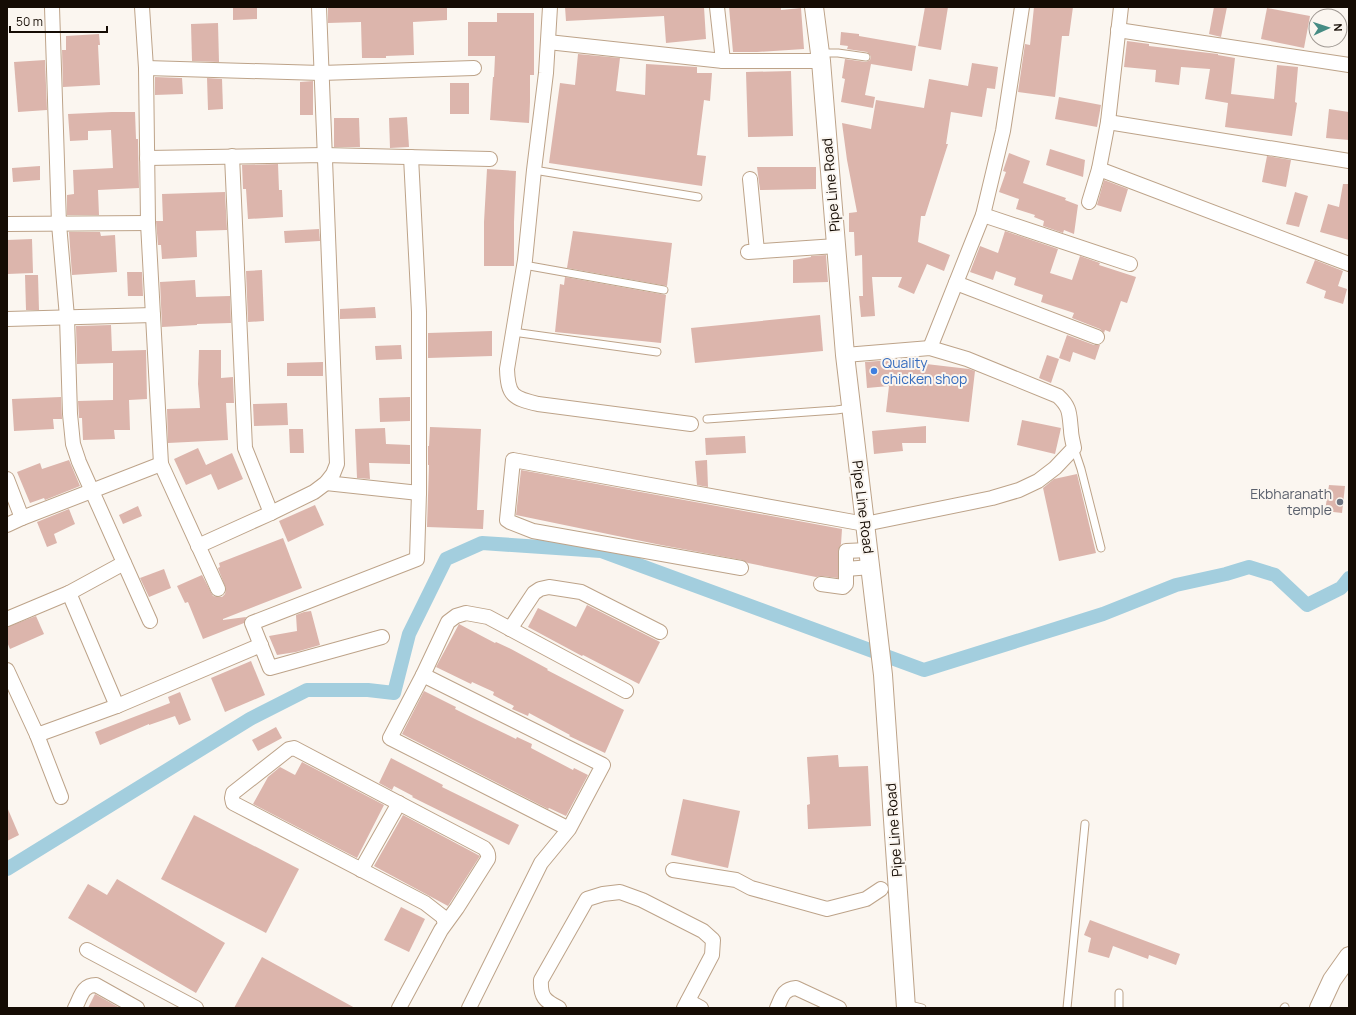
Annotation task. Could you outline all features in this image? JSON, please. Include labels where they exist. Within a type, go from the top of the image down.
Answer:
[{"type":"street","points":[[52,7],[59,224],[67,316],[70,414],[73,444],[79,462],[150,621]]},
{"type":"street","points":[[142,7],[146,68],[148,223],[161,464],[218,589]]},
{"type":"street","points":[[198,546],[314,492],[326,483],[334,474],[337,464],[318,7]]},
{"type":"street","points":[[550,7],[546,72],[524,265],[507,369],[508,384],[512,394],[522,400],[538,404],[691,424]]},
{"type":"street","points":[[717,7],[723,61]]},
{"type":"street","name":"Pipe Line Road","points":[[814,7],[820,57],[845,355],[883,675],[889,884],[911,1007]]},
{"type":"street","points":[[930,348],[983,215],[1003,131],[1022,7]]},
{"type":"street","points":[[1089,202],[1099,169],[1108,122],[1121,7]]},
{"type":"street","points":[[1118,30],[1349,65]]},
{"type":"street","points":[[548,42],[723,61],[820,57]]},
{"type":"street","points":[[146,68],[321,73],[474,68]]},
{"type":"street","points":[[1108,122],[1349,161]]},
{"type":"street","points":[[147,158],[324,155],[490,159]]},
{"type":"street","points":[[232,156],[245,448],[271,513]]},
{"type":"street","points":[[382,636],[270,668],[252,623],[417,558],[419,493],[419,312],[411,157]]},
{"type":"street","points":[[1099,169],[1349,264]]},
{"type":"street","points":[[750,179],[752,251],[836,246]]},
{"type":"street","points":[[983,215],[1130,264]]},
{"type":"street","points":[[7,224],[148,223]]},
{"type":"street","points":[[956,283],[1097,338]]},
{"type":"street","points":[[7,319],[67,316],[154,315]]},
{"type":"street","points":[[741,568],[533,531],[510,522],[507,520],[513,460],[865,524],[992,498],[1019,490],[1038,481],[1055,468],[1074,448],[1070,412],[1066,403],[1058,396],[967,359],[930,348],[845,355]]},
{"type":"street","points":[[7,525],[161,464]]},
{"type":"street","points":[[7,479],[22,518]]},
{"type":"street","points":[[326,483],[419,493]]},
{"type":"street","points":[[821,584],[843,587],[846,584],[846,569],[869,559]]},
{"type":"street","points":[[7,619],[69,593],[124,563]]},
{"type":"street","points":[[510,629],[534,593],[540,589],[549,587],[581,592],[660,632]]},
{"type":"street","points":[[69,593],[117,706]]},
{"type":"street","points":[[569,828],[390,738],[423,675],[448,622],[456,616],[466,613],[488,617],[626,691]]},
{"type":"street","points":[[38,735],[117,706],[261,645]]},
{"type":"street","points":[[7,669],[38,735],[61,797]]},
{"type":"street","points":[[423,675],[603,764],[569,828],[541,863],[469,1008]]},
{"type":"street","points":[[399,1008],[445,924],[488,859],[488,855],[484,848],[294,748],[289,749],[233,793],[233,803],[425,903],[443,917],[445,924]]},
{"type":"street","points":[[361,870],[400,803]]},
{"type":"street","points":[[673,870],[736,880],[750,888],[827,909],[866,899],[889,884]]},
{"type":"street","points":[[559,1008],[549,1003],[542,995],[541,980],[587,899],[603,894],[620,892],[642,900],[696,927],[713,940],[712,955],[686,1005],[701,1008]]},
{"type":"street","points":[[87,950],[196,1008]]},
{"type":"street","points":[[1319,1008],[1332,980],[1349,956]]},
{"type":"street","points":[[75,1008],[85,988],[90,985],[96,985],[137,1008]]},
{"type":"street","points":[[777,1008],[784,993],[789,988],[796,988],[839,1008]]},
{"type":"lane","points":[[820,57],[838,53],[866,57]]},
{"type":"lane","points":[[534,170],[698,197]]},
{"type":"lane","points":[[524,265],[664,290]]},
{"type":"lane","points":[[513,332],[657,352]]},
{"type":"lane","points":[[707,419],[851,408]]},
{"type":"lane","points":[[1074,448],[1101,548]]},
{"type":"lane","points":[[1067,1008],[1085,824]]},
{"type":"lane","points":[[1119,994],[1119,1008]]},
{"type":"building","points":[[233,7],[257,7],[257,19],[233,20]]},
{"type":"building","points":[[328,7],[447,7],[447,20],[413,22],[414,55],[386,56],[386,58],[362,58],[361,22],[328,23]]},
{"type":"building","points":[[565,7],[704,7],[706,39],[666,43],[664,16],[566,21]]},
{"type":"building","points":[[729,7],[781,7],[781,10],[801,8],[804,49],[733,52]]},
{"type":"building","points":[[925,7],[948,7],[941,50],[918,46]]},
{"type":"building","points":[[1034,7],[1073,7],[1069,36],[1062,36],[1055,97],[1018,92],[1025,44],[1030,45]]},
{"type":"building","points":[[1214,7],[1227,7],[1221,37],[1209,34]]},
{"type":"building","points":[[1267,8],[1308,16],[1308,27],[1304,48],[1261,39]]},
{"type":"building","points":[[497,13],[534,13],[534,75],[530,75],[529,123],[490,120],[495,56],[468,56],[468,22],[497,22]]},
{"type":"building","points":[[218,23],[219,62],[192,61],[191,24]]},
{"type":"building","points":[[841,32],[859,34],[859,36],[916,46],[912,71],[871,64],[865,95],[875,97],[873,108],[841,102],[845,79],[842,78],[845,59],[866,62],[870,60],[871,57],[867,52],[847,49],[848,46],[840,45]]},
{"type":"building","points":[[99,34],[100,45],[98,45],[100,85],[63,87],[62,50],[66,50],[66,36]]},
{"type":"building","points":[[1127,41],[1149,44],[1149,46],[1218,54],[1235,58],[1231,94],[1274,99],[1277,65],[1298,67],[1295,102],[1297,103],[1292,136],[1225,127],[1228,103],[1205,99],[1210,69],[1181,67],[1179,85],[1155,82],[1156,70],[1124,67]]},
{"type":"building","points":[[578,54],[620,58],[616,91],[645,95],[646,64],[697,67],[697,73],[712,73],[710,101],[704,100],[697,155],[706,156],[702,186],[549,163],[560,83],[575,85]]},
{"type":"building","points":[[45,60],[47,110],[18,112],[14,62]]},
{"type":"building","points":[[972,63],[998,67],[995,89],[987,88],[982,117],[951,112],[946,144],[948,144],[925,216],[921,216],[918,242],[950,255],[944,271],[927,264],[914,294],[898,287],[902,277],[872,277],[875,316],[861,317],[859,296],[863,296],[862,255],[855,256],[854,232],[849,232],[849,213],[857,212],[847,160],[842,123],[871,129],[876,100],[924,108],[929,79],[968,86]]},
{"type":"building","points":[[791,71],[793,136],[748,137],[746,72]]},
{"type":"building","points":[[155,77],[182,78],[183,94],[155,95]]},
{"type":"building","points":[[207,78],[222,79],[223,109],[208,110]]},
{"type":"building","points":[[313,81],[313,115],[300,115],[300,82]]},
{"type":"building","points":[[450,83],[469,83],[469,114],[450,114]]},
{"type":"building","points":[[1059,97],[1101,105],[1097,127],[1055,119]]},
{"type":"building","points":[[1329,109],[1349,112],[1349,140],[1326,138]]},
{"type":"building","points":[[135,112],[136,139],[138,139],[139,188],[98,190],[99,215],[67,215],[67,195],[74,194],[73,170],[113,168],[111,130],[88,131],[88,140],[70,141],[68,114]]},
{"type":"building","points":[[407,117],[409,147],[390,148],[389,118]]},
{"type":"building","points":[[334,118],[359,118],[360,147],[334,147]]},
{"type":"building","points":[[1050,149],[1085,160],[1083,177],[1046,165]]},
{"type":"building","points":[[1009,153],[1030,161],[1023,183],[1066,198],[1065,200],[1078,205],[1074,234],[1064,230],[1063,233],[1043,226],[1044,221],[1034,217],[1035,215],[1016,209],[1019,199],[999,192],[1006,172],[1003,171]]},
{"type":"building","points":[[1267,156],[1291,160],[1286,187],[1262,182]]},
{"type":"building","points":[[278,164],[279,190],[282,190],[283,217],[248,219],[246,189],[243,189],[242,165]]},
{"type":"building","points":[[40,166],[40,180],[13,182],[12,168]]},
{"type":"building","points":[[757,167],[816,167],[816,189],[760,190]]},
{"type":"building","points":[[487,169],[516,171],[514,266],[484,266],[484,222]]},
{"type":"building","points":[[1104,180],[1128,189],[1121,212],[1097,205]]},
{"type":"building","points":[[1343,184],[1349,184],[1349,240],[1320,232],[1328,204],[1339,207]]},
{"type":"building","points":[[225,192],[227,230],[196,231],[197,257],[162,259],[161,245],[158,245],[156,221],[163,221],[162,194]]},
{"type":"building","points":[[1295,192],[1308,196],[1299,227],[1286,224]]},
{"type":"building","points":[[319,229],[320,241],[285,243],[284,231]]},
{"type":"building","points":[[573,231],[672,243],[667,286],[567,268]]},
{"type":"building","points":[[1005,231],[1058,249],[1050,273],[1072,280],[1080,256],[1100,263],[1099,265],[1136,277],[1127,303],[1121,301],[1110,332],[1105,330],[1104,333],[1100,329],[1072,318],[1074,313],[1041,302],[1043,295],[1014,285],[1016,278],[996,271],[993,280],[970,272],[980,246],[998,253]]},
{"type":"building","points":[[69,232],[100,232],[101,236],[115,235],[117,272],[72,275]]},
{"type":"building","points":[[32,239],[33,273],[7,274],[7,240]]},
{"type":"building","points":[[826,255],[828,282],[793,283],[793,260],[811,256]]},
{"type":"building","points":[[1315,260],[1343,271],[1338,286],[1347,289],[1343,304],[1324,298],[1326,291],[1306,283]]},
{"type":"building","points":[[262,270],[264,321],[248,322],[246,271]]},
{"type":"building","points":[[127,272],[142,272],[143,296],[128,296]]},
{"type":"building","points":[[25,275],[38,275],[39,310],[26,310]]},
{"type":"building","points":[[565,277],[666,295],[661,343],[555,332],[560,284],[564,285]]},
{"type":"building","points":[[195,280],[196,297],[230,296],[231,323],[162,327],[160,282]]},
{"type":"building","points":[[375,307],[376,318],[340,319],[340,309]]},
{"type":"building","points":[[820,315],[823,351],[695,363],[691,328]]},
{"type":"building","points":[[111,325],[112,351],[146,350],[147,399],[129,400],[130,430],[114,430],[115,439],[83,440],[82,418],[79,418],[78,401],[113,400],[113,363],[77,364],[76,326]]},
{"type":"building","points":[[492,331],[492,356],[428,358],[428,333]]},
{"type":"building","points":[[1067,335],[1094,345],[1100,345],[1095,360],[1073,352],[1070,362],[1059,358]]},
{"type":"building","points":[[401,345],[402,359],[376,360],[375,346]]},
{"type":"building","points":[[199,350],[221,350],[221,378],[233,377],[234,403],[226,403],[228,440],[168,443],[167,409],[200,408],[198,384]]},
{"type":"building","points":[[1047,355],[1059,359],[1051,383],[1039,378]]},
{"type":"building","points":[[892,360],[975,371],[969,422],[886,412],[889,386],[867,388],[865,362]]},
{"type":"building","points":[[323,362],[323,376],[287,376],[287,363]]},
{"type":"building","points":[[61,397],[62,419],[53,419],[54,429],[14,431],[12,399]]},
{"type":"building","points":[[410,397],[410,421],[380,422],[379,398]]},
{"type":"building","points":[[287,403],[288,425],[254,426],[253,404]]},
{"type":"building","points":[[1022,420],[1061,428],[1055,454],[1017,445]]},
{"type":"building","points":[[926,426],[926,443],[902,443],[903,451],[874,454],[872,431]]},
{"type":"building","points":[[430,427],[481,429],[477,510],[484,510],[483,529],[427,527],[429,465],[428,446]]},
{"type":"building","points":[[385,428],[386,444],[410,445],[410,464],[369,463],[370,479],[357,478],[355,429]]},
{"type":"building","points":[[289,429],[303,429],[304,453],[290,453]]},
{"type":"building","points":[[745,436],[746,453],[706,455],[705,438]]},
{"type":"building","points":[[198,448],[206,465],[232,453],[243,479],[218,490],[211,474],[186,485],[174,459]]},
{"type":"building","points":[[69,460],[80,486],[45,500],[44,498],[30,503],[17,472],[40,463],[42,469]]},
{"type":"building","points":[[707,460],[708,487],[697,485],[695,461]]},
{"type":"building","points":[[521,470],[842,529],[841,544],[838,551],[838,578],[822,576],[816,577],[748,563],[742,560],[516,515]]},
{"type":"building","points":[[1077,474],[1096,553],[1059,561],[1043,488],[1054,479]]},
{"type":"building","points":[[1329,485],[1345,486],[1342,513],[1325,511]]},
{"type":"building","points":[[315,505],[324,525],[288,542],[279,521]]},
{"type":"building","points":[[138,506],[142,516],[123,524],[119,515]]},
{"type":"building","points":[[69,509],[75,524],[54,534],[57,543],[47,547],[37,522]]},
{"type":"building","points":[[283,538],[302,588],[223,619],[246,617],[244,623],[203,639],[188,602],[185,603],[177,586],[202,575],[213,596],[222,597],[225,594],[226,589],[218,568],[220,567],[219,563]]},
{"type":"building","points":[[164,569],[171,588],[149,597],[140,578]]},
{"type":"building","points":[[587,605],[660,642],[639,684],[528,627],[538,608],[576,627]]},
{"type":"building","points":[[311,611],[320,645],[296,652],[277,655],[269,636],[297,631],[296,615]]},
{"type":"building","points":[[36,616],[44,634],[10,649],[7,642],[7,627]]},
{"type":"building","points":[[459,624],[495,643],[496,642],[511,649],[548,669],[547,670],[624,710],[605,753],[569,736],[570,735],[529,713],[528,716],[512,709],[514,706],[493,695],[494,692],[472,682],[471,684],[436,667]]},
{"type":"building","points":[[251,661],[265,695],[225,712],[211,678]]},
{"type":"building","points":[[424,691],[456,707],[455,709],[477,720],[516,739],[517,737],[532,744],[531,748],[573,770],[574,768],[588,775],[566,816],[549,808],[548,809],[402,734]]},
{"type":"building","points":[[180,692],[191,720],[179,725],[175,716],[149,724],[100,745],[95,732],[170,703],[168,697]]},
{"type":"building","points":[[276,727],[282,738],[258,751],[252,740]]},
{"type":"building","points":[[838,755],[839,767],[868,766],[871,826],[808,829],[807,805],[810,804],[807,757]]},
{"type":"building","points":[[391,758],[443,785],[442,787],[519,825],[509,845],[412,797],[413,796],[394,786],[392,790],[379,783]]},
{"type":"building","points":[[302,762],[384,805],[357,858],[253,804],[268,777],[280,767],[295,775]]},
{"type":"building","points":[[683,799],[740,811],[728,868],[671,855]]},
{"type":"building","points":[[7,807],[19,835],[7,841]]},
{"type":"building","points":[[194,815],[299,869],[266,933],[161,879]]},
{"type":"building","points":[[403,815],[480,856],[448,906],[374,866]]},
{"type":"building","points":[[117,879],[225,943],[196,993],[68,918],[88,884],[107,895]]},
{"type":"building","points":[[401,907],[425,919],[409,952],[384,940]]},
{"type":"building","points":[[1090,920],[1180,954],[1176,965],[1149,955],[1148,959],[1113,946],[1109,958],[1088,952],[1091,938],[1084,935]]},
{"type":"building","points":[[262,957],[355,1008],[234,1008]]},
{"type":"building","points":[[95,994],[120,1008],[88,1008]]},
{"type":"waterway","points":[[7,869],[250,719],[307,690],[368,690],[394,693],[409,634],[446,559],[482,543],[601,551],[924,670],[1103,614],[1176,585],[1226,574],[1249,567],[1275,575],[1307,605],[1341,588],[1349,578]]},
{"type":"place","name":"Quality chicken shop","points":[[874,371]]},
{"type":"place","name":"Ekbharanath temple","points":[[1340,502]]}]
